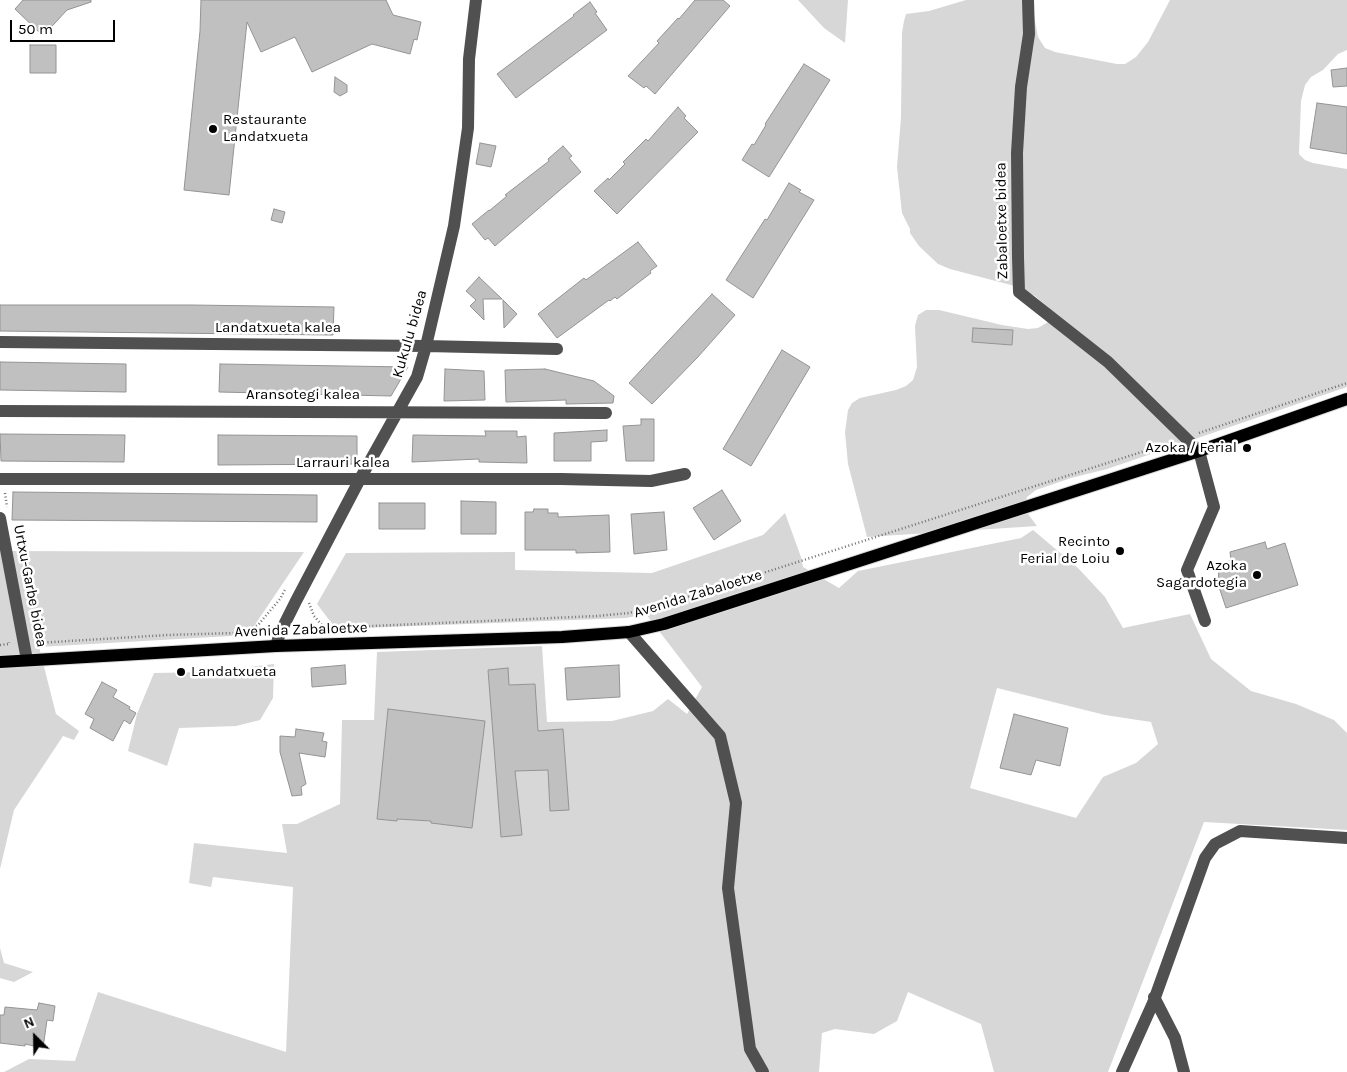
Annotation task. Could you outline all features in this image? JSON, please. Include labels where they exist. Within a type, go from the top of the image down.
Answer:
[{"type":"main road","name":"Avenida Zabaloetxe","points":[[0,662],[276,646],[562,637],[628,632],[664,624],[1199,451],[1347,399]]},
{"type":"street","name":"Kukulu bidea","points":[[276,646],[280,633],[296,600],[360,479],[418,377],[454,226],[468,128],[468,59],[476,0]]},
{"type":"street","name":"Zabaloetxe bidea","points":[[1028,0],[1029,34],[1021,87],[1017,153],[1019,292],[1108,362],[1199,451]]},
{"type":"street","name":"Landatxueta kalea","points":[[0,342],[557,349]]},
{"type":"street","name":"Aransotegi kalea","points":[[0,411],[606,413]]},
{"type":"street","points":[[1199,451],[1214,507],[1187,570],[1205,621]]},
{"type":"street","name":"Larrauri kalea","points":[[2,483],[360,479],[651,481],[684,474]]},
{"type":"street","name":"Urtxu-Garbe bidea","points":[[4,513],[27,660]]},
{"type":"street","points":[[628,632],[720,736],[736,802],[728,888],[750,1049],[763,1072]]},
{"type":"street","points":[[1122,1072],[1154,997],[1205,858],[1215,844],[1240,831],[1347,838]]},
{"type":"street","points":[[1154,997],[1175,1038],[1184,1072]]},
{"type":"path","points":[[308,598],[314,616],[321,624],[328,628],[629,613],[663,605],[1185,438],[1347,383]]},
{"type":"path","points":[[2,483],[4,513]]},
{"type":"path","points":[[36,643],[166,635],[226,634],[244,631],[258,625],[280,599],[290,583]]},
{"type":"shaded area","points":[[798,0],[848,0],[845,43],[824,28]]},
{"type":"shaded area","points":[[966,0],[1031,0],[1038,37],[1045,48],[1055,52],[1125,64],[1136,57],[1148,42],[1170,0],[1347,0],[1347,50],[1338,54],[1323,70],[1311,77],[1305,85],[1301,101],[1299,154],[1305,160],[1313,163],[1347,169],[1347,387],[1107,469],[1071,478],[1036,490],[1027,497],[1025,504],[1028,514],[1037,526],[867,537],[848,464],[845,432],[848,410],[852,403],[860,398],[896,390],[906,386],[913,380],[917,367],[915,326],[918,315],[926,310],[939,310],[1002,325],[1028,329],[1038,328],[1048,322],[1049,308],[1035,296],[1011,285],[938,264],[919,246],[910,233],[902,213],[897,167],[901,117],[902,33],[906,14],[929,11]]},
{"type":"shaded area","points":[[785,513],[803,567],[839,588],[858,571],[1021,538],[1033,530],[1078,568],[1105,597],[1123,628],[1190,614],[1211,659],[1251,691],[1296,704],[1334,720],[1347,733],[1347,830],[1204,822],[1108,1072],[994,1072],[981,1024],[908,992],[897,1021],[874,1034],[835,1029],[822,1033],[819,1072],[4,1072],[29,1059],[75,1061],[98,992],[286,1052],[293,887],[213,877],[211,887],[189,883],[194,843],[287,853],[282,824],[297,824],[340,804],[342,720],[374,720],[377,652],[542,646],[547,722],[612,721],[653,711],[668,699],[687,714],[702,687],[646,614],[626,618],[336,629],[317,604],[346,553],[515,552],[515,570],[652,573],[763,535]],"holes":[[[997,688],[1105,715],[1151,722],[1158,744],[1136,763],[1103,777],[1076,818],[970,788]]]},
{"type":"shaded area","points":[[0,551],[304,552],[248,635],[39,647],[56,714],[79,731],[74,740],[63,736],[14,810],[0,869]]},
{"type":"shaded area","points":[[274,664],[273,698],[260,720],[236,726],[179,728],[167,766],[128,751],[137,714],[154,673],[207,672]]},
{"type":"shaded area","points":[[0,948],[4,963],[33,972],[14,982],[0,978]]},
{"type":"building","points":[[23,0],[91,0],[91,2],[67,10],[43,36],[15,9]]},
{"type":"building","name":"Restaurante Landatxueta","points":[[201,0],[386,0],[393,15],[421,22],[417,40],[414,39],[410,54],[372,44],[312,72],[295,37],[261,52],[247,22],[229,195],[184,190],[200,31]]},
{"type":"building","points":[[695,0],[723,0],[730,6],[655,94],[646,86],[644,88],[628,76]]},
{"type":"building","points":[[590,2],[607,30],[516,98],[497,74]]},
{"type":"building","points":[[30,45],[56,45],[56,73],[30,73]]},
{"type":"building","points":[[804,64],[830,80],[769,177],[742,160],[752,144],[754,145],[765,124]]},
{"type":"building","points":[[1347,68],[1347,86],[1333,87],[1331,70]]},
{"type":"building","points":[[335,77],[347,85],[347,92],[340,96],[334,92]]},
{"type":"building","points":[[1317,103],[1347,107],[1347,154],[1310,148]]},
{"type":"building","points":[[678,107],[686,116],[684,118],[698,132],[617,214],[594,191],[608,178],[609,180],[625,164],[623,162],[646,139],[648,141]]},
{"type":"building","points":[[480,143],[496,146],[491,167],[476,164]]},
{"type":"building","points":[[563,146],[572,156],[569,158],[581,172],[495,246],[488,238],[485,240],[472,224],[507,196],[505,195],[549,161],[548,159]]},
{"type":"building","points":[[789,183],[801,190],[799,192],[814,200],[753,298],[726,280],[765,219],[767,220]]},
{"type":"building","points":[[274,209],[285,212],[282,223],[271,220]]},
{"type":"building","points":[[638,242],[657,266],[650,271],[651,273],[617,299],[615,297],[609,300],[557,338],[538,314],[584,278],[586,280]]},
{"type":"building","points":[[479,277],[502,299],[483,299],[484,320],[470,306],[476,300],[466,291]]},
{"type":"building","points":[[712,294],[735,315],[697,358],[652,404],[629,383]]},
{"type":"building","points":[[503,300],[517,314],[504,328]]},
{"type":"building","points":[[0,305],[334,307],[333,335],[0,331]]},
{"type":"building","points":[[973,328],[1013,330],[1012,345],[972,342]]},
{"type":"building","points":[[782,350],[810,367],[751,466],[723,449]]},
{"type":"building","points":[[0,362],[126,364],[126,392],[0,390]]},
{"type":"building","points":[[220,364],[408,367],[391,396],[219,392]]},
{"type":"building","points":[[445,369],[484,371],[485,400],[444,401]]},
{"type":"building","points":[[545,369],[594,381],[614,396],[613,403],[566,404],[566,400],[506,402],[505,370]]},
{"type":"building","points":[[641,419],[654,419],[654,461],[626,461],[623,426],[641,425]]},
{"type":"building","points":[[607,430],[607,441],[591,442],[591,461],[554,461],[554,433]]},
{"type":"building","points":[[485,431],[517,431],[517,437],[526,436],[527,463],[479,462],[479,459],[412,462],[413,435],[486,436]]},
{"type":"building","points":[[0,434],[125,435],[124,462],[1,461]]},
{"type":"building","points":[[218,435],[357,436],[357,464],[218,465]]},
{"type":"building","points":[[722,490],[741,521],[714,540],[693,508]]},
{"type":"building","points":[[13,492],[317,495],[317,522],[12,520]]},
{"type":"building","points":[[461,501],[496,502],[496,534],[461,534]]},
{"type":"building","points":[[379,503],[425,503],[425,529],[379,529]]},
{"type":"building","points":[[534,509],[548,509],[548,513],[558,513],[558,517],[609,515],[610,552],[576,553],[576,550],[525,550],[525,512],[533,512]]},
{"type":"building","points":[[664,512],[667,550],[634,554],[631,514]]},
{"type":"building","name":"Azoka Sagardotegia","points":[[1265,542],[1267,549],[1285,543],[1298,585],[1226,608],[1218,584],[1219,566],[1231,560],[1230,552]]},
{"type":"building","points":[[345,665],[346,684],[312,687],[311,668]]},
{"type":"building","points":[[619,665],[620,697],[567,700],[565,668]]},
{"type":"building","points":[[508,668],[509,685],[535,684],[538,731],[563,729],[569,810],[550,811],[548,770],[515,771],[522,835],[501,837],[488,670]]},
{"type":"building","points":[[102,682],[117,690],[113,697],[136,713],[130,724],[124,720],[113,741],[90,728],[94,719],[85,714]]},
{"type":"building","points":[[388,709],[485,721],[472,828],[431,823],[431,821],[377,819]]},
{"type":"building","points":[[1014,714],[1068,728],[1060,766],[1036,760],[1031,775],[1000,768]]},
{"type":"building","points":[[296,729],[324,733],[322,741],[327,742],[325,757],[299,753],[306,784],[301,787],[302,795],[292,796],[280,752],[280,736],[295,737]]},
{"type":"building","points":[[39,1003],[55,1006],[53,1021],[47,1020],[43,1048],[25,1044],[25,1046],[0,1043],[0,1015],[4,1015],[5,1007],[37,1010]]},
{"type":"place","name":"Restaurante Landatxueta","points":[[213,129]]},
{"type":"place","name":"Azoka / Ferial","points":[[1247,448]]},
{"type":"place","name":"Recinto Ferial de Loiu","points":[[1120,551]]},
{"type":"place","name":"Azoka Sagardotegia","points":[[1257,575]]},
{"type":"place","name":"Landatxueta","points":[[181,672]]}]
